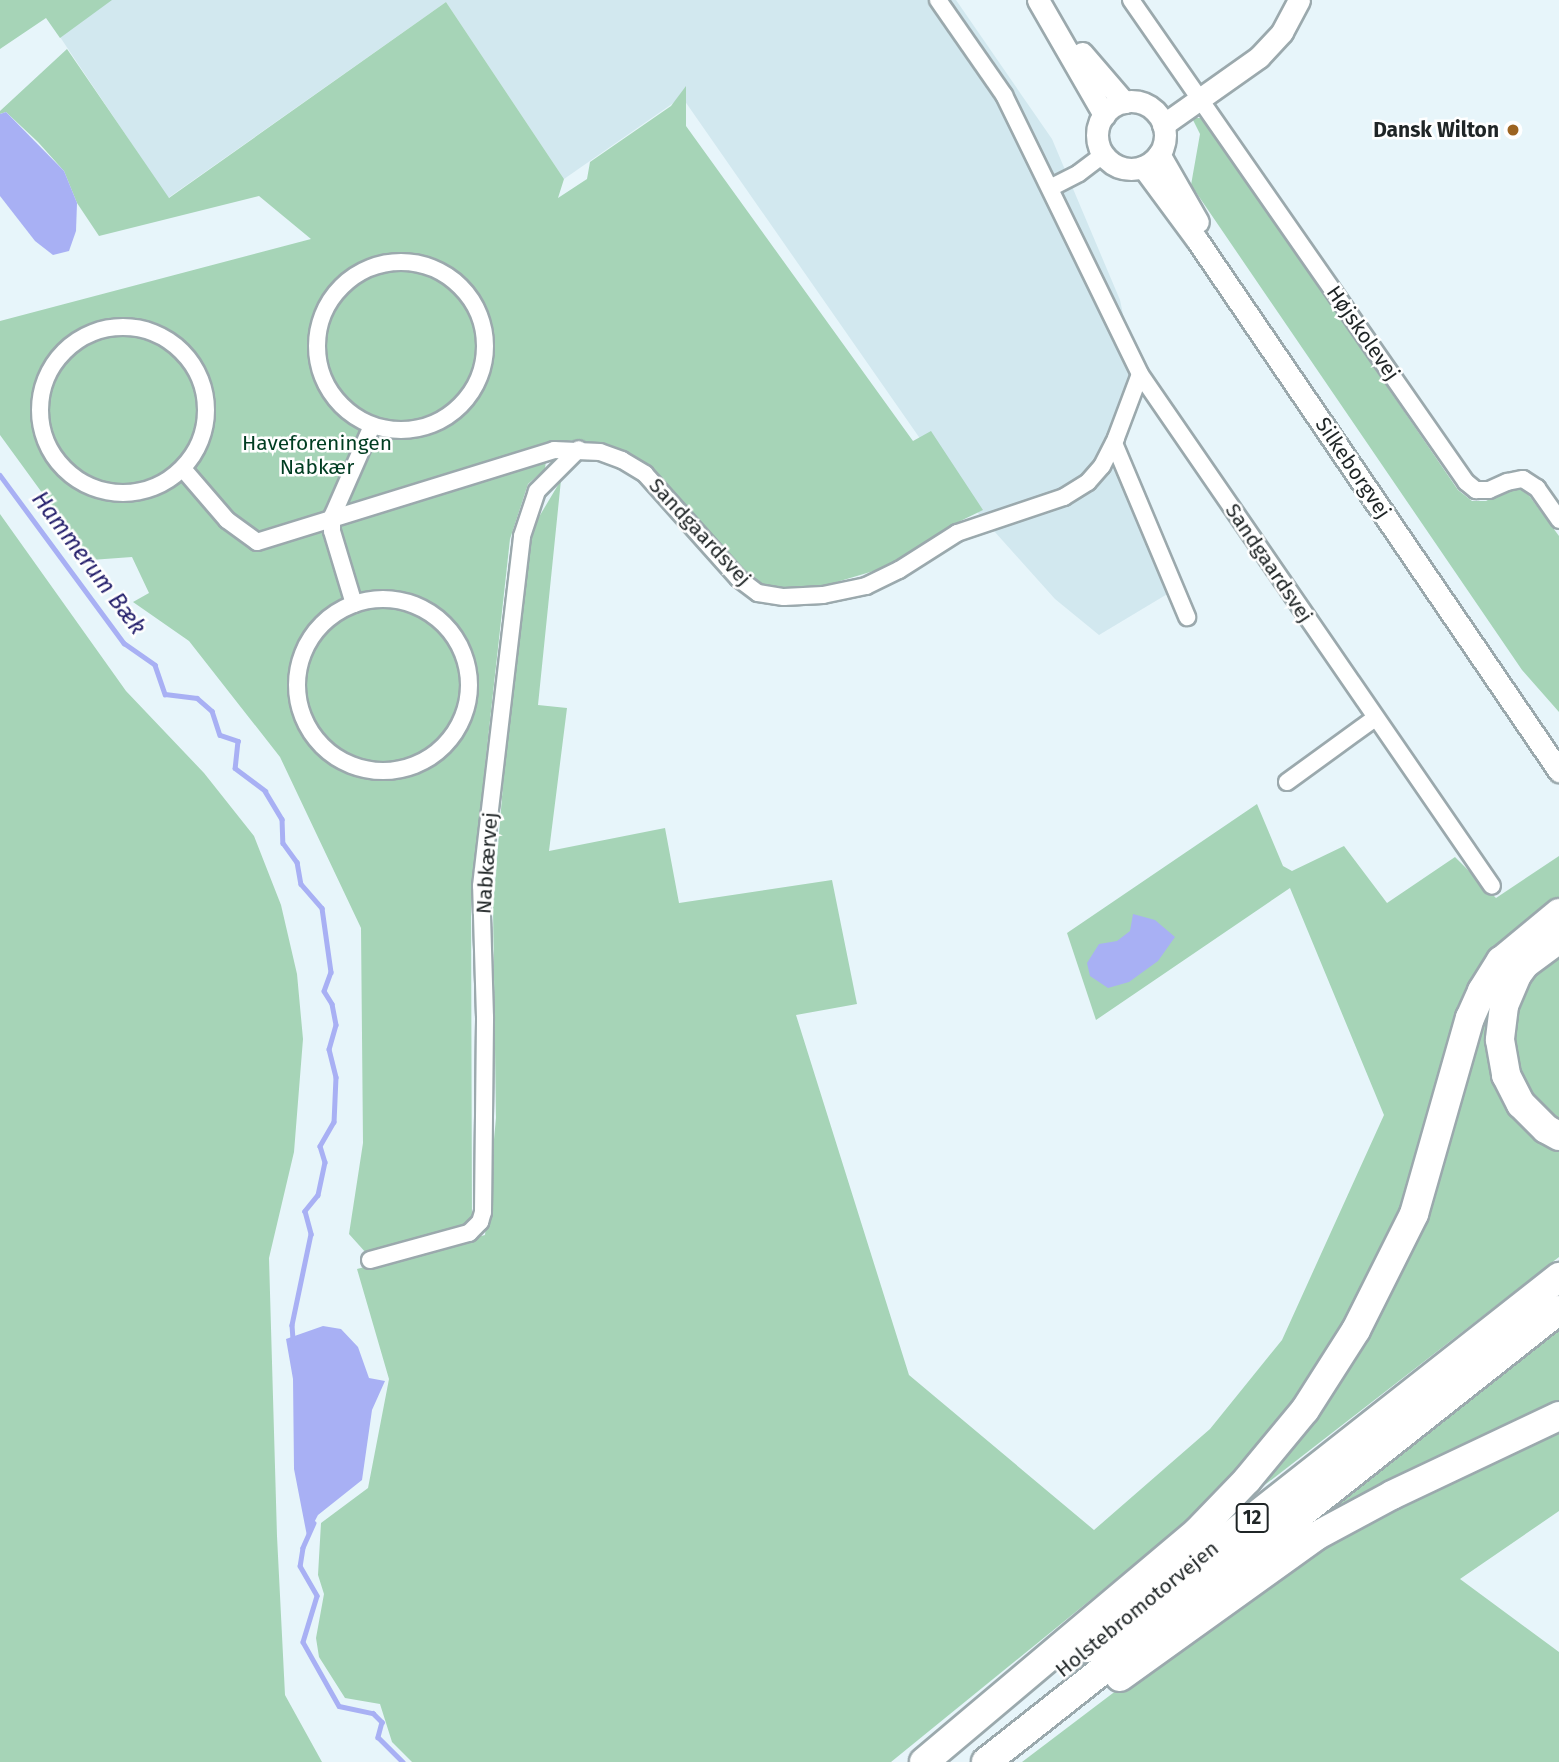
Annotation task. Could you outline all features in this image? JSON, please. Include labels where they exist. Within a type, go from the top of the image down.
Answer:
[{"type":"highway","points":[[924,1762],[1197,1532],[1247,1480],[1305,1410],[1356,1330],[1414,1214],[1470,1018],[1482,991],[1501,961],[1559,913]]},
{"type":"highway","points":[[1559,939],[1525,964],[1517,975],[1504,1006],[1500,1040],[1506,1075],[1521,1104],[1546,1129],[1559,1136]]},
{"type":"highway","name":"Holstebromotorvejen","points":[[947,1762],[1203,1556],[1559,1277]]},
{"type":"highway","name":"Holstebromotorvejen","points":[[986,1762],[1559,1310]]},
{"type":"highway","points":[[1005,1762],[1316,1536],[1392,1494],[1559,1416]]},
{"type":"main road","points":[[1197,93],[1273,25],[1287,0]]},
{"type":"main road","points":[[1160,118],[1259,57],[1282,32],[1299,0]]},
{"type":"main road","points":[[1040,4],[1124,102]]},
{"type":"main road","points":[[1040,4],[1104,115]]},
{"type":"main road","points":[[1124,102],[1138,102],[1160,118],[1164,145],[1151,161],[1122,168],[1103,155],[1097,137],[1104,115],[1124,102]]},
{"type":"main road","name":"Silkeborgvej","points":[[1151,161],[1206,234],[1559,745]]},
{"type":"main road","name":"Silkeborgvej","points":[[1151,161],[1197,240],[1559,771]]},
{"type":"street","name":"Sandgaardsvej","points":[[938,0],[1004,95],[1052,187],[1140,374],[1492,886]]},
{"type":"street","points":[[1132,0],[1197,93]]},
{"type":"street","name":"Højskolevej","points":[[1197,93],[1466,482],[1476,490],[1489,490],[1523,479],[1537,488],[1559,520]]},
{"type":"street","points":[[1052,187],[1079,173],[1103,155]]},
{"type":"street","points":[[393,262],[419,263],[442,272],[470,298],[485,332],[485,358],[478,382],[455,411],[445,419],[421,429],[396,431],[372,426],[349,414],[332,395],[321,373],[316,348],[320,323],[339,290],[369,268],[393,262]]},
{"type":"street","points":[[120,326],[148,330],[174,343],[194,365],[206,392],[207,421],[198,449],[184,470],[156,488],[127,494],[98,490],[72,477],[52,455],[41,428],[40,399],[49,371],[66,348],[91,332],[120,326]]},
{"type":"street","name":"Sandgaardsvej","points":[[184,470],[227,520],[257,542],[332,517],[385,505],[554,450],[579,449],[622,460],[645,474],[738,578],[758,593],[784,597],[823,595],[866,586],[899,570],[957,533],[1064,497],[1088,482],[1102,466],[1114,443],[1140,374]]},
{"type":"street","points":[[354,604],[332,531],[332,517],[372,426]]},
{"type":"street","points":[[1114,443],[1187,617]]},
{"type":"street","name":"Nabkærvej","points":[[370,1260],[468,1233],[480,1222],[483,1212],[485,1017],[481,886],[522,536],[537,491],[579,449]]},
{"type":"street","points":[[384,599],[413,604],[439,620],[458,643],[465,662],[468,671],[468,701],[457,730],[438,752],[412,767],[382,772],[352,767],[326,751],[304,719],[297,699],[297,669],[308,641],[328,618],[354,604],[384,599]]},
{"type":"street","points":[[1287,782],[1375,718]]},
{"type":"shaded area","points":[[97,0],[956,0],[1052,139],[1120,300],[1141,401],[1115,463],[1169,593],[1099,635],[1055,599],[951,483],[682,97],[564,179],[446,2],[168,198],[54,28]]},
{"type":"green space","points":[[0,0],[112,0],[60,38],[46,18],[0,49]]},
{"type":"green space","name":"Haveforeningen Nabkær","points":[[446,2],[564,179],[558,198],[587,179],[590,162],[671,106],[686,86],[686,126],[913,441],[931,431],[983,510],[948,527],[887,567],[830,584],[786,591],[759,586],[743,574],[656,475],[638,459],[582,440],[548,442],[545,469],[528,484],[510,539],[471,893],[472,1225],[367,1254],[349,1234],[363,1143],[361,928],[280,757],[189,641],[133,602],[149,593],[132,557],[91,560],[0,435],[0,321],[311,239],[259,196],[99,236],[77,203],[64,171],[6,112],[0,114],[0,111],[67,49],[169,198]]},
{"type":"green space","points":[[1192,118],[1203,118],[1458,490],[1472,501],[1486,501],[1513,487],[1522,486],[1559,536],[1559,712],[1522,670],[1191,185],[1200,134]]},
{"type":"green space","points":[[561,480],[538,705],[567,708],[549,851],[665,828],[679,903],[832,880],[857,1004],[796,1015],[909,1375],[1094,1530],[1210,1429],[1282,1340],[1384,1115],[1290,888],[1096,1020],[1067,933],[1257,804],[1283,866],[1292,871],[1344,846],[1387,903],[1455,857],[1496,898],[1559,856],[1559,901],[1515,929],[1482,967],[1457,1011],[1404,1199],[1356,1302],[1296,1401],[1206,1506],[891,1762],[412,1762],[392,1742],[380,1704],[345,1698],[319,1657],[316,1638],[324,1594],[318,1575],[321,1523],[368,1488],[389,1379],[357,1269],[485,1235],[496,1118],[493,908],[508,723],[527,537]]},
{"type":"green space","points":[[0,514],[126,691],[204,773],[254,836],[281,905],[297,974],[303,1039],[294,1152],[269,1258],[277,1536],[285,1695],[322,1762],[0,1762]]},
{"type":"green space","points":[[1559,953],[1559,1125],[1533,1101],[1518,1072],[1511,1038],[1518,1004],[1531,972]]},
{"type":"green space","points":[[1502,978],[1491,1050],[1559,1148],[1559,1257],[1235,1508],[1367,1331],[1480,1018]]},
{"type":"green space","points":[[1559,1328],[1559,1406],[1247,1567]]},
{"type":"green space","points":[[1559,1428],[1559,1511],[1460,1579],[1559,1652],[1559,1762],[1022,1762],[1150,1665],[1325,1543]]},
{"type":"water","points":[[6,112],[64,171],[77,203],[76,231],[69,251],[53,255],[35,241],[0,196],[0,114]]},
{"type":"water","points":[[1133,914],[1155,920],[1175,937],[1158,961],[1129,982],[1108,988],[1090,976],[1087,963],[1099,944],[1117,941],[1130,931]]},
{"type":"water","points":[[323,1326],[341,1329],[358,1347],[369,1378],[385,1381],[372,1410],[362,1480],[318,1515],[307,1536],[294,1469],[293,1379],[286,1339]]},
{"type":"waterway","name":"Hammerum Bæk","points":[[0,475],[124,643],[155,665],[165,694],[197,698],[212,711],[220,735],[238,741],[235,768],[265,791],[282,819],[283,843],[297,862],[301,884],[322,908],[331,972],[324,991],[332,1004],[336,1025],[329,1049],[336,1077],[334,1122],[320,1146],[325,1162],[318,1195],[305,1211],[311,1234],[292,1325],[293,1340]]},
{"type":"waterway","name":"Hammerum Bæk","points":[[314,1523],[303,1548],[300,1566],[317,1596],[303,1642],[339,1706],[373,1713],[382,1722],[378,1737],[403,1762]]},
{"type":"place","name":"Dansk Wilton","points":[[1513,130]]}]
